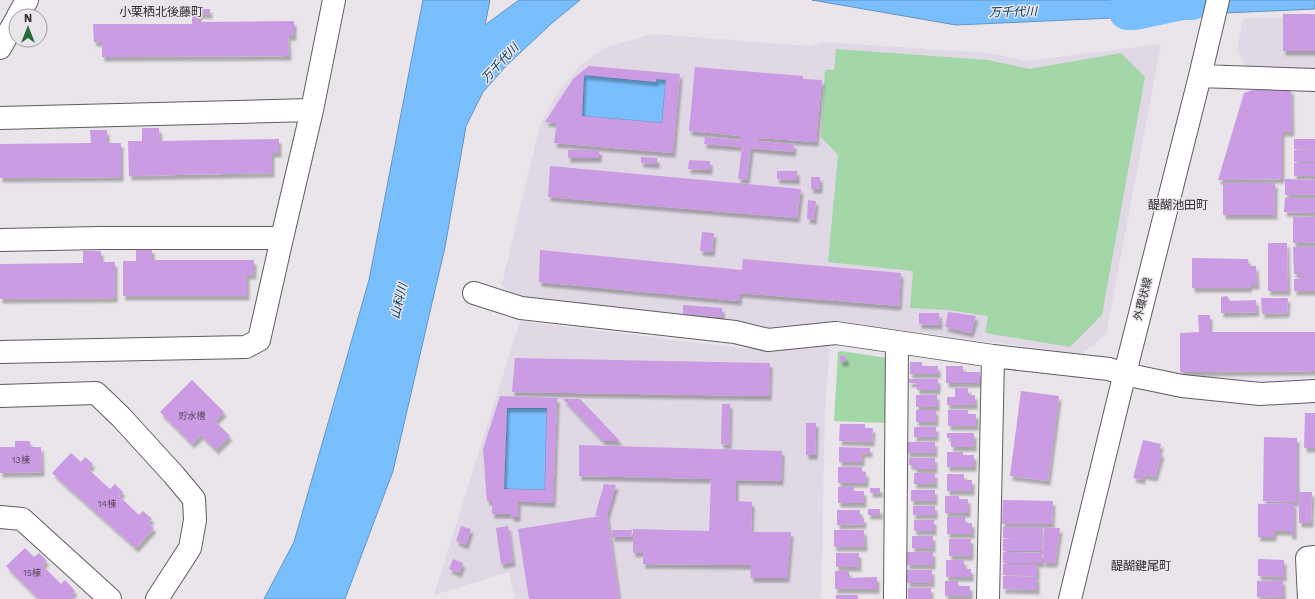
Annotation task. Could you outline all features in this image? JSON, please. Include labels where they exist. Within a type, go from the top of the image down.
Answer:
[{"type":"street","points":[[0,352],[246,347],[260,340],[312,110],[334,0]]},
{"type":"street","name":"外環状線","points":[[1070,599],[1124,374],[1218,0]]},
{"type":"street","points":[[0,48],[8,34]]},
{"type":"street","points":[[1200,76],[1315,80]]},
{"type":"street","points":[[0,118],[312,110]]},
{"type":"street","points":[[0,240],[100,238],[282,238]]},
{"type":"street","points":[[474,293],[521,308],[736,332],[768,340],[836,333],[993,356],[1109,369],[1124,374],[1182,386],[1260,394],[1315,392]]},
{"type":"street","points":[[895,599],[897,342]]},
{"type":"street","points":[[988,599],[993,356]]},
{"type":"street","points":[[0,396],[96,393],[121,417],[194,499],[195,520],[190,548],[158,599]]},
{"type":"street","points":[[0,517],[22,518],[110,599]]},
{"type":"street","points":[[1309,599],[1307,558],[1315,558]]},
{"type":"shaded area","points":[[1315,17],[1315,71],[1247,69],[1237,50],[1243,18]]},
{"type":"shaded area","points":[[653,34],[809,46],[823,42],[989,53],[1027,61],[1161,44],[1106,334],[1081,354],[835,321],[763,328],[511,296],[502,284],[540,125],[558,92],[581,65],[607,47]]},
{"type":"shaded area","points":[[520,321],[748,349],[830,341],[825,411],[821,599],[515,599],[509,572],[434,595]]},
{"type":"green space","points":[[836,49],[988,60],[1029,69],[1121,53],[1145,77],[1102,315],[1070,347],[985,333],[988,316],[948,310],[910,308],[913,271],[828,262],[838,155],[821,137],[825,70],[834,70]]},
{"type":"green space","points":[[841,351],[887,358],[885,423],[834,421],[838,352]]},
{"type":"water","name":"山科川","points":[[423,0],[490,0],[485,25],[519,0],[580,0],[552,23],[506,66],[483,92],[466,126],[445,247],[393,471],[345,599],[264,599],[294,542],[369,280]]},
{"type":"water","points":[[812,0],[1315,0],[1315,9],[956,25]]},
{"type":"water","points":[[584,75],[655,82],[656,79],[666,80],[662,123],[582,116]]},
{"type":"water","points":[[507,408],[547,408],[545,490],[504,489]]},
{"type":"building","points":[[192,9],[210,9],[210,14],[199,14],[199,22],[294,21],[294,36],[288,36],[289,56],[102,57],[102,42],[94,42],[93,24],[192,24]]},
{"type":"building","points":[[1283,14],[1315,14],[1315,51],[1283,51]]},
{"type":"building","points":[[589,66],[680,74],[673,153],[554,143],[557,123],[545,122],[573,79]],"holes":[[[584,75],[656,82],[656,79],[666,80],[662,123],[582,116]]]},
{"type":"building","points":[[695,67],[803,76],[803,79],[822,80],[816,142],[759,138],[759,141],[794,144],[793,152],[751,148],[747,180],[738,179],[742,147],[704,144],[705,137],[740,140],[741,136],[689,131]]},
{"type":"building","points":[[1291,89],[1292,132],[1282,132],[1282,179],[1218,180],[1244,93],[1253,90]]},
{"type":"building","points":[[142,128],[159,128],[160,141],[279,139],[279,153],[272,153],[272,173],[129,176],[128,141],[142,141]]},
{"type":"building","points":[[90,130],[107,130],[107,143],[121,143],[121,177],[0,178],[0,144],[91,143]]},
{"type":"building","points":[[1294,139],[1315,139],[1315,150],[1294,149]]},
{"type":"building","points":[[568,150],[599,150],[599,158],[568,158]]},
{"type":"building","points":[[1294,150],[1315,150],[1315,162],[1294,162]]},
{"type":"building","points":[[641,157],[657,158],[657,164],[641,163]]},
{"type":"building","points":[[689,160],[710,161],[710,170],[688,169]]},
{"type":"building","points":[[1294,163],[1315,163],[1315,176],[1294,176]]},
{"type":"building","points":[[550,166],[801,189],[797,218],[548,197]]},
{"type":"building","points":[[777,171],[797,171],[797,180],[777,179]]},
{"type":"building","points":[[811,177],[820,177],[820,189],[811,189]]},
{"type":"building","points":[[1285,179],[1315,180],[1315,195],[1285,195]]},
{"type":"building","points":[[1223,183],[1275,183],[1275,215],[1223,215]]},
{"type":"building","points":[[1285,198],[1315,198],[1315,213],[1284,212]]},
{"type":"building","points":[[808,200],[816,201],[814,220],[807,219]]},
{"type":"building","points":[[1293,217],[1315,217],[1315,243],[1293,243]]},
{"type":"building","points":[[702,232],[714,233],[712,252],[700,251]]},
{"type":"building","points":[[1268,243],[1287,243],[1288,291],[1268,291]]},
{"type":"building","points":[[1293,247],[1315,247],[1315,291],[1294,291],[1294,279],[1300,279],[1300,274],[1294,274]]},
{"type":"building","points":[[136,249],[152,249],[152,260],[254,260],[254,275],[247,275],[247,296],[123,296],[123,261],[136,261]]},
{"type":"building","points":[[540,250],[742,270],[743,259],[901,273],[899,306],[740,293],[739,301],[539,282]]},
{"type":"building","points":[[83,251],[101,251],[101,262],[115,262],[115,298],[0,299],[0,264],[83,263]]},
{"type":"building","points":[[1192,258],[1248,259],[1249,266],[1256,266],[1257,285],[1250,285],[1249,288],[1192,288]]},
{"type":"building","points":[[1227,296],[1230,301],[1256,300],[1257,312],[1221,313],[1221,297]]},
{"type":"building","points":[[1261,298],[1288,298],[1287,313],[1262,314]]},
{"type":"building","points":[[683,305],[722,308],[722,317],[683,314]]},
{"type":"building","points":[[948,312],[976,316],[971,333],[945,327]]},
{"type":"building","points":[[919,313],[939,313],[940,325],[919,324]]},
{"type":"building","points":[[1198,315],[1210,315],[1210,332],[1315,332],[1315,371],[1180,372],[1180,333],[1199,332]]},
{"type":"building","points":[[840,356],[846,356],[846,362],[840,362]]},
{"type":"building","points":[[515,358],[770,363],[769,396],[512,392]]},
{"type":"building","points":[[910,362],[922,362],[922,366],[938,366],[938,374],[910,374]]},
{"type":"building","points":[[946,366],[963,366],[963,372],[980,372],[980,383],[946,383]]},
{"type":"building","points":[[909,379],[938,379],[938,390],[917,390],[917,383],[909,383]]},
{"type":"building","name":"貯水槽","points":[[192,380],[224,412],[215,421],[230,436],[216,450],[201,435],[192,444],[160,412]]},
{"type":"building","points":[[955,388],[968,388],[968,395],[975,395],[975,405],[947,405],[947,397],[955,397]]},
{"type":"building","points":[[1021,391],[1059,396],[1048,481],[1010,476]]},
{"type":"building","points":[[916,395],[937,395],[937,407],[916,407]]},
{"type":"building","points":[[500,396],[557,398],[553,503],[518,501],[518,517],[511,517],[511,514],[492,514],[492,501],[487,501],[483,449]],"holes":[[[507,408],[547,408],[545,490],[504,489]]]},
{"type":"building","points":[[563,399],[580,399],[620,441],[603,441]]},
{"type":"building","points":[[722,404],[730,404],[729,445],[721,444]]},
{"type":"building","points":[[916,410],[936,410],[936,422],[916,422]]},
{"type":"building","points":[[948,410],[968,410],[968,414],[976,414],[976,426],[948,426]]},
{"type":"building","points":[[1305,413],[1315,413],[1315,448],[1304,448]]},
{"type":"building","points":[[806,423],[816,423],[815,455],[806,455]]},
{"type":"building","points":[[840,424],[865,424],[865,428],[873,428],[872,442],[839,441]]},
{"type":"building","points":[[914,427],[936,427],[936,437],[914,437]]},
{"type":"building","points":[[947,433],[974,433],[974,447],[951,447],[951,438],[947,438]]},
{"type":"building","points":[[1264,437],[1297,438],[1297,502],[1263,501]]},
{"type":"building","points":[[1143,440],[1161,444],[1159,452],[1162,453],[1155,477],[1143,475],[1143,480],[1133,478]]},
{"type":"building","points":[[15,441],[30,441],[30,447],[41,447],[42,472],[0,473],[0,447],[15,447]]},
{"type":"building","points":[[907,442],[935,442],[935,453],[907,453]]},
{"type":"building","points":[[579,445],[782,451],[781,481],[736,480],[736,501],[752,502],[751,532],[791,532],[787,578],[751,578],[750,565],[643,564],[643,552],[633,553],[633,529],[709,531],[711,479],[579,476]]},
{"type":"building","points":[[839,447],[870,448],[870,453],[862,453],[862,462],[839,462]]},
{"type":"building","points":[[947,452],[963,452],[963,455],[974,455],[974,467],[947,467]]},
{"type":"building","points":[[71,453],[81,462],[85,457],[93,464],[88,469],[110,489],[115,484],[123,492],[119,496],[139,515],[143,511],[152,519],[148,523],[154,528],[136,548],[52,473]]},
{"type":"building","points":[[909,458],[935,458],[935,469],[914,469],[914,465],[909,465]]},
{"type":"building","points":[[838,467],[862,467],[862,472],[866,472],[866,483],[838,483]]},
{"type":"building","points":[[914,473],[935,473],[935,484],[914,484]]},
{"type":"building","points":[[947,474],[964,474],[964,480],[972,480],[972,491],[947,491]]},
{"type":"building","points":[[604,484],[616,485],[607,515],[595,516]]},
{"type":"building","points":[[838,487],[854,487],[854,491],[864,491],[864,503],[838,503]]},
{"type":"building","points":[[870,488],[880,488],[880,493],[870,493]]},
{"type":"building","points":[[911,490],[935,490],[935,501],[911,501]]},
{"type":"building","points":[[1299,492],[1312,492],[1311,523],[1299,523]]},
{"type":"building","points":[[945,496],[959,496],[959,499],[968,499],[968,513],[945,513]]},
{"type":"building","points":[[1003,500],[1053,501],[1052,524],[1002,524]]},
{"type":"building","points":[[1294,503],[1294,535],[1290,535],[1290,531],[1274,531],[1274,537],[1258,537],[1258,504]]},
{"type":"building","points":[[913,506],[935,506],[935,515],[913,515]]},
{"type":"building","points":[[868,509],[880,509],[880,515],[868,515]]},
{"type":"building","points":[[837,510],[860,510],[860,518],[864,518],[864,524],[837,525]]},
{"type":"building","points":[[607,515],[619,599],[529,599],[518,529]]},
{"type":"building","points":[[947,517],[965,517],[965,523],[972,523],[972,534],[947,534]]},
{"type":"building","points":[[914,520],[934,520],[934,531],[914,531]]},
{"type":"building","points":[[461,526],[471,529],[466,545],[456,541]]},
{"type":"building","points":[[508,526],[513,562],[501,564],[496,528]]},
{"type":"building","points":[[1003,527],[1043,527],[1042,551],[1003,551],[1003,539],[1022,538],[1003,538]]},
{"type":"building","points":[[1044,527],[1060,528],[1055,563],[1043,563]]},
{"type":"building","points":[[612,530],[632,530],[631,537],[612,537]]},
{"type":"building","points":[[834,530],[864,530],[865,547],[834,547]]},
{"type":"building","points":[[912,536],[933,536],[933,548],[912,548]]},
{"type":"building","points":[[949,539],[971,539],[971,556],[949,556]]},
{"type":"building","points":[[25,548],[34,557],[39,553],[47,561],[42,565],[61,584],[65,580],[75,591],[71,595],[75,599],[39,599],[6,566]]},
{"type":"building","points":[[907,552],[933,552],[933,565],[907,565]]},
{"type":"building","points":[[1003,552],[1042,553],[1042,563],[1003,563]]},
{"type":"building","points":[[836,553],[859,553],[859,567],[836,567]]},
{"type":"building","points":[[453,559],[463,563],[459,573],[449,569]]},
{"type":"building","points":[[1258,559],[1284,560],[1284,577],[1258,576]]},
{"type":"building","points":[[946,560],[964,560],[964,569],[971,569],[971,577],[946,577]]},
{"type":"building","points":[[1003,564],[1037,564],[1037,576],[1003,575]]},
{"type":"building","points":[[907,570],[932,570],[932,583],[907,583]]},
{"type":"building","points":[[835,571],[849,571],[849,578],[877,577],[877,589],[835,589]]},
{"type":"building","points":[[1003,576],[1037,577],[1037,590],[1003,589]]},
{"type":"building","points":[[1283,580],[1283,598],[1257,597],[1257,581]]},
{"type":"building","points":[[945,581],[958,581],[958,586],[970,586],[970,596],[945,596]]},
{"type":"building","points":[[908,588],[931,588],[931,599],[908,599]]},
{"type":"building","points":[[836,595],[858,595],[858,599],[836,599]]},
{"type":"waterway","name":"万千代川","points":[[1128,10],[1135,10],[1182,0],[1191,0]]},
{"type":"district","name":"小栗栖北後藤町","points":[[161,12]]},
{"type":"district","name":"醍醐池田町","points":[[1178,205]]},
{"type":"district","name":"醍醐鍵尾町","points":[[1141,566]]}]
